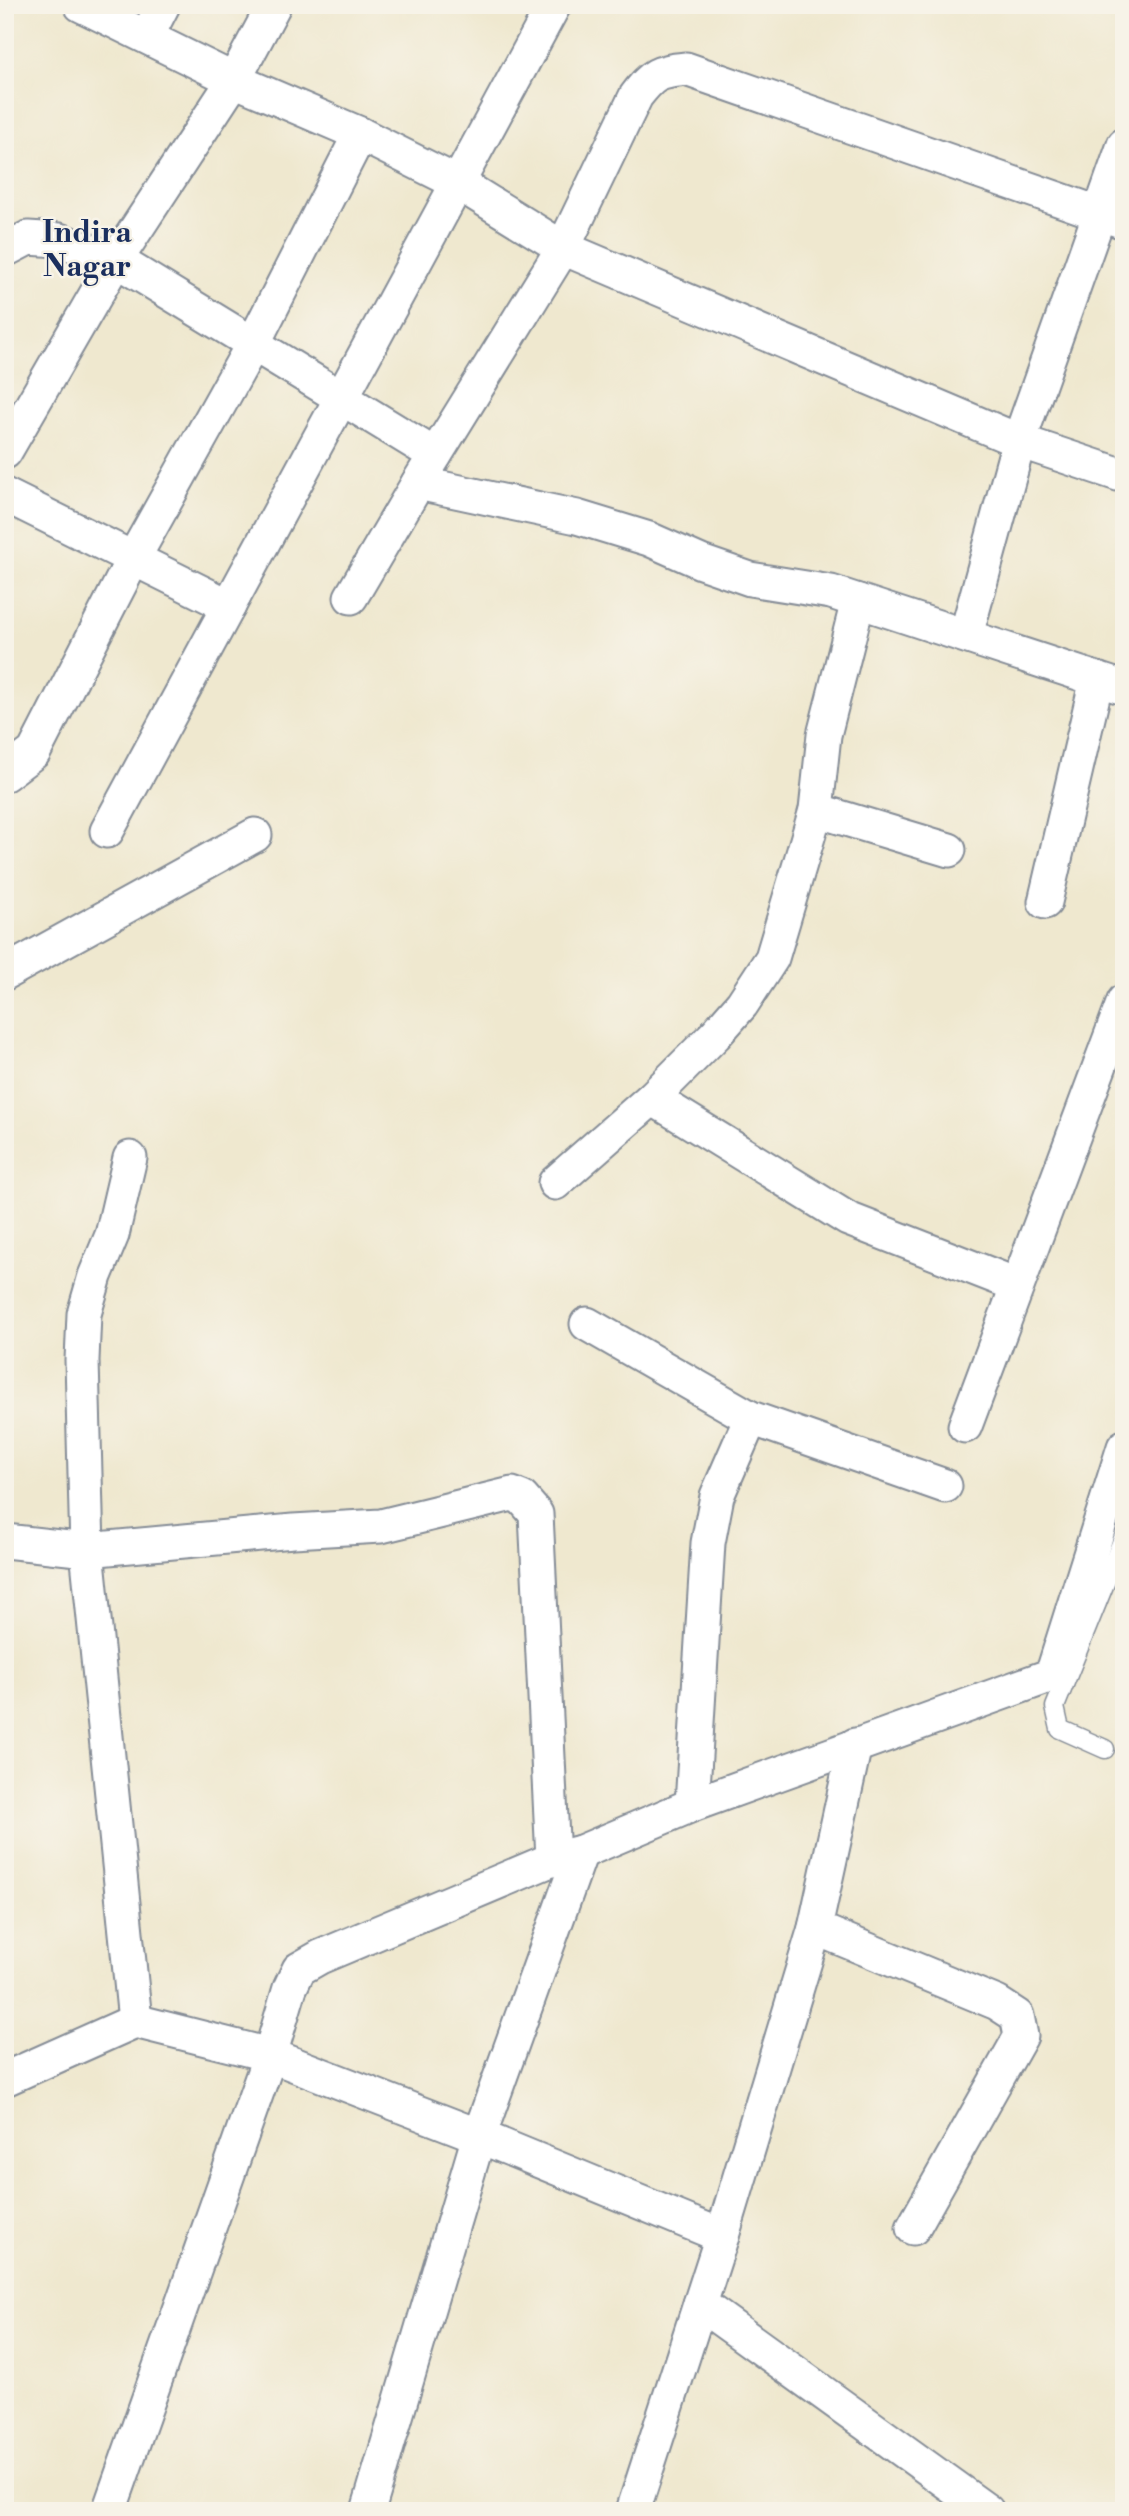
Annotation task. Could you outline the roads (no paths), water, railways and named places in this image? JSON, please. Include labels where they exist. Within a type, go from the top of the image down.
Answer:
[{"type":"street","points":[[81,5],[234,80],[360,134],[458,183],[563,248],[1019,441],[1124,476]]},
{"type":"street","points":[[147,36],[163,5]]},
{"type":"street","points":[[5,452],[116,260],[234,80],[275,5]]},
{"type":"street","points":[[107,831],[554,5]]},
{"type":"street","points":[[351,597],[435,454],[563,248],[636,96],[650,78],[667,71],[686,69],[1111,218]]},
{"type":"street","points":[[5,774],[34,752],[133,559],[253,344],[360,134]]},
{"type":"street","points":[[966,635],[1019,441],[1111,218],[1124,145]]},
{"type":"street","points":[[5,250],[28,239],[59,240],[116,260],[435,454]]},
{"type":"street","points":[[418,483],[577,517],[649,539],[701,562],[750,579],[831,592],[1110,684],[1045,902]]},
{"type":"street","points":[[5,495],[229,606]]},
{"type":"street","points":[[555,1182],[652,1098],[743,1004],[772,958],[816,810],[824,735],[858,601]]},
{"type":"street","points":[[816,810],[949,850]]},
{"type":"street","points":[[5,973],[255,835]]},
{"type":"street","points":[[965,1426],[1124,1001]]},
{"type":"street","points":[[652,1098],[848,1219],[1017,1285]]},
{"type":"street","points":[[130,1158],[111,1235],[84,1314],[82,1360],[87,1550],[135,2021]]},
{"type":"street","points":[[587,1324],[751,1418],[946,1486]]},
{"type":"street","points":[[692,1805],[708,1543],[718,1496],[751,1418]]},
{"type":"street","points":[[109,2511],[270,2055],[290,1988],[299,1969],[320,1957],[692,1805],[1052,1675],[1124,1447]]},
{"type":"street","points":[[5,1541],[87,1550],[293,1531],[381,1526],[512,1494],[522,1498],[536,1514],[567,1856],[479,2136],[368,2511]]},
{"type":"street","points":[[634,2510],[722,2236],[815,1927],[855,1745]]},
{"type":"street","points":[[815,1927],[997,2003],[1017,2016],[1021,2036],[914,2228]]},
{"type":"street","points":[[5,2079],[135,2021],[270,2055],[479,2136],[722,2236]]},
{"type":"street","points":[[700,2304],[987,2511]]},
{"type":"lane","points":[[1105,1749],[1060,1729],[1055,1707],[1124,1536]]},
{"type":"district","name":"Indira Nagar","points":[[87,250]]}]
